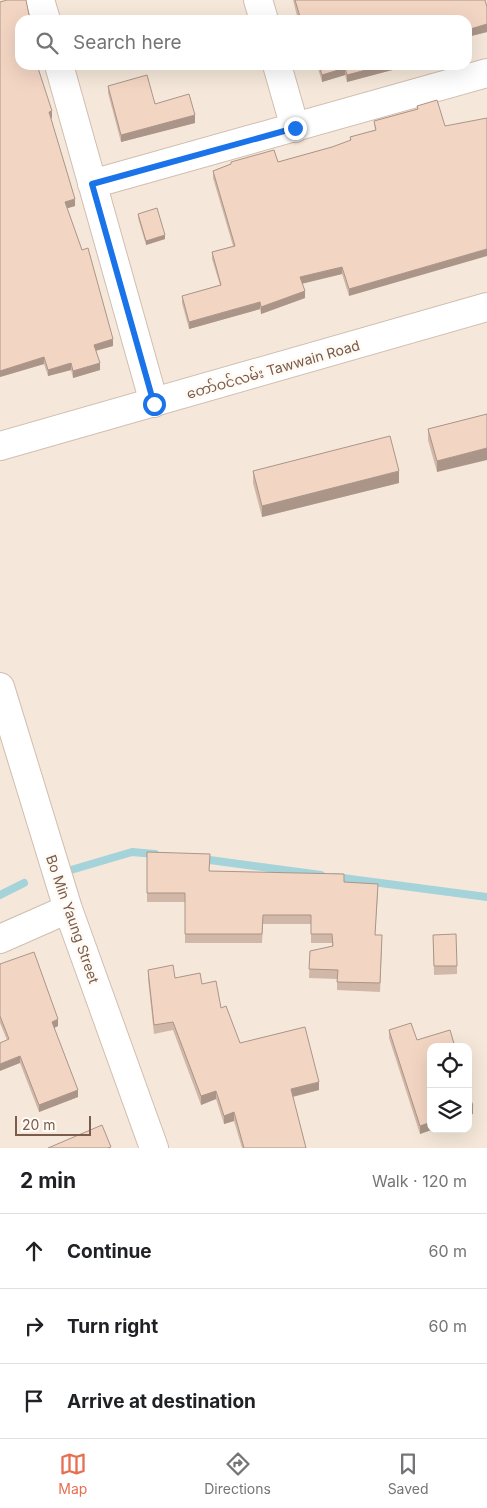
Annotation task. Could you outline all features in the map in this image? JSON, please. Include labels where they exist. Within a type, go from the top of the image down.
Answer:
[{"type":"street","points":[[40,0],[44,15]]},
{"type":"street","points":[[258,0],[262,15]]},
{"type":"street","points":[[59,70],[154,404]]},
{"type":"street","points":[[278,70],[295,128]]},
{"type":"street","points":[[92,184],[487,73]]},
{"type":"street","name":"တော်ဝင်လမ်း Tawwain Road","points":[[0,446],[154,404],[487,307]]},
{"type":"street","name":"Bo Min Yaung Street","points":[[0,687],[68,909],[154,1148]]},
{"type":"street","points":[[0,939],[68,909]]},
{"type":"shaded area","points":[[0,0],[487,0],[487,1148],[0,1148]]},
{"type":"building","points":[[26,0],[29,15],[15,15],[15,70],[39,70],[52,111],[49,112],[75,199],[65,202],[82,250],[88,248],[113,339],[94,345],[100,363],[73,371],[71,363],[48,370],[44,357],[0,371],[0,2]]},
{"type":"building","points":[[295,0],[485,0],[487,24],[472,28],[472,15],[300,15]]},
{"type":"building","points":[[320,70],[338,70],[322,75]]},
{"type":"building","points":[[346,70],[366,70],[347,75]]},
{"type":"building","points":[[147,75],[155,104],[189,94],[195,115],[121,135],[108,86]]},
{"type":"building","points":[[437,100],[445,126],[487,118],[487,249],[349,289],[342,267],[300,277],[305,291],[261,307],[260,302],[189,322],[182,296],[221,285],[212,252],[235,246],[213,171],[231,164],[231,162],[274,150],[278,162],[332,147],[351,140],[350,137],[376,130],[374,121],[418,109],[417,106]]},
{"type":"building","points":[[157,208],[165,235],[146,241],[138,214]]},
{"type":"building","points":[[487,414],[487,448],[437,461],[428,429]]},
{"type":"building","points":[[390,436],[399,471],[262,506],[253,471]]},
{"type":"building","points":[[147,852],[210,854],[209,871],[344,874],[344,882],[378,884],[375,935],[382,935],[380,983],[337,982],[338,970],[309,969],[310,951],[333,946],[332,934],[311,934],[311,915],[263,915],[262,934],[185,934],[185,893],[147,893]]},
{"type":"building","points":[[456,934],[457,966],[434,966],[433,935]]},
{"type":"building","points":[[34,952],[58,1019],[52,1022],[78,1090],[39,1105],[20,1056],[0,1064],[0,1043],[9,1039],[0,1016],[0,964]]},
{"type":"building","points":[[173,965],[175,978],[200,973],[202,984],[216,981],[221,1008],[226,1006],[240,1043],[305,1027],[319,1082],[291,1089],[306,1148],[244,1148],[234,1112],[224,1116],[216,1091],[201,1096],[173,1022],[154,1025],[148,970]]},
{"type":"building","points":[[411,1023],[417,1040],[450,1030],[454,1043],[427,1043],[427,1123],[420,1126],[389,1030]]},
{"type":"building","points":[[102,1125],[111,1147],[48,1148]]},
{"type":"waterway","points":[[71,870],[132,852],[155,854]]},
{"type":"waterway","points":[[202,859],[321,875]]},
{"type":"waterway","points":[[335,877],[487,897]]},
{"type":"waterway","points":[[0,895],[24,883]]},
{"type":"route","points":[[154,404],[92,184],[295,128]]}]
